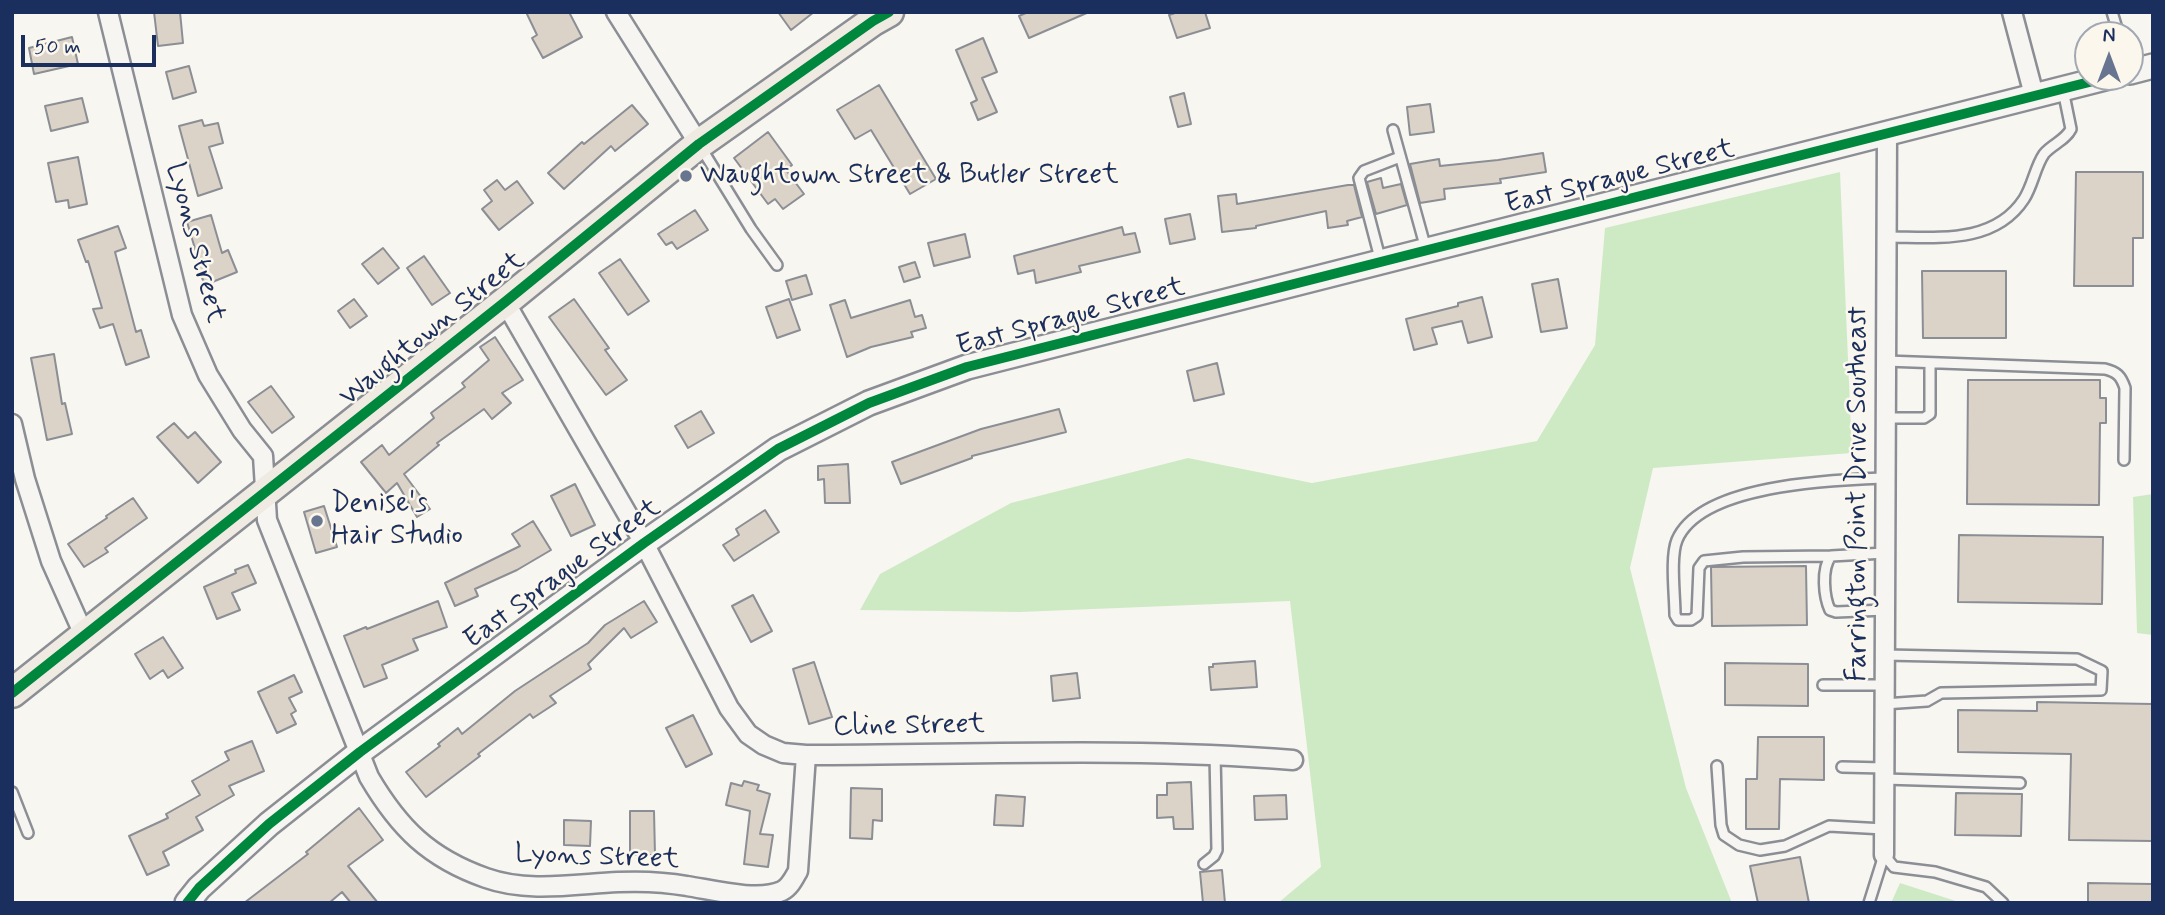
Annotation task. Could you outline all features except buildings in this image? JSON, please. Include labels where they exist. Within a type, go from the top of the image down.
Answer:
[{"type":"main road","name":"Waughtown Street","points":[[12,694],[699,144],[889,12]]},
{"type":"street","name":"Lyons Street","points":[[108,12],[182,315],[208,375],[242,430],[262,456],[267,520],[369,777],[401,825],[436,855],[488,878],[536,887],[622,882],[670,883],[753,895],[781,891],[792,882],[798,871],[806,755]]},
{"type":"street","points":[[616,12],[699,144]]},
{"type":"street","points":[[2012,12],[2034,95]]},
{"type":"street","name":"East Sprague Street","points":[[187,903],[199,888],[269,824],[360,752],[644,543],[778,449],[869,403],[967,367],[2074,85]]},
{"type":"street","name":"Farrington Point Drive Southeast","points":[[1884,855],[1887,133]]},
{"type":"street","name":"Cline Street","points":[[505,302],[644,543],[729,708],[748,734],[783,753],[806,755],[972,752],[1215,754],[1293,760]]},
{"type":"street","points":[[12,425],[25,479],[51,561],[85,637]]},
{"type":"lane","points":[[1887,237],[1979,233],[2001,224],[2025,198],[2047,151],[2063,140],[2071,129],[2062,88]]},
{"type":"lane","points":[[1394,130],[1427,250]]},
{"type":"lane","points":[[699,144],[751,229],[777,265]]},
{"type":"lane","points":[[1381,262],[1360,178],[1364,171],[1400,157]]},
{"type":"lane","points":[[1886,361],[2105,369],[2116,372],[2125,388],[2124,460]]},
{"type":"lane","points":[[1886,418],[1924,418],[1930,414],[1930,363]]},
{"type":"lane","points":[[1885,478],[1821,481],[1764,490],[1729,498],[1711,507],[1686,527],[1677,541],[1675,615],[1678,620],[1691,620],[1697,616],[1699,568],[1704,561],[1743,557],[1885,553]]},
{"type":"lane","points":[[1831,556],[1826,568],[1826,601],[1829,610],[1885,610]]},
{"type":"lane","points":[[1884,704],[1927,701],[1941,693],[2101,690],[2103,684],[2102,671],[2077,659],[1885,655]]},
{"type":"lane","points":[[1823,685],[1884,685]]},
{"type":"lane","points":[[1204,864],[1217,850],[1215,754]]},
{"type":"lane","points":[[1717,766],[1721,825],[1724,835],[1739,845],[1760,850],[1785,846],[1829,827],[1884,830]]},
{"type":"lane","points":[[1842,767],[1884,773],[2020,783]]},
{"type":"lane","points":[[12,792],[27,833]]},
{"type":"lane","points":[[1869,903],[1884,855]]},
{"type":"lane","points":[[1884,855],[1895,867],[1935,872],[1986,887],[2003,903]]},
{"type":"green space","points":[[1840,172],[1852,453],[1653,468],[1630,568],[1686,788],[1732,903],[1278,903],[1321,867],[1290,601],[1020,612],[860,610],[880,574],[1011,503],[1188,458],[1312,483],[1537,441],[1595,345],[1605,228]]},
{"type":"green space","points":[[2153,494],[2153,635],[2137,633],[2133,497]]},
{"type":"green space","points":[[1900,883],[1962,903],[1891,903]]},
{"type":"cycle path","points":[[12,693],[505,302],[699,144],[889,12]]},
{"type":"cycle path","points":[[187,903],[199,888],[269,824],[360,752],[644,543],[778,449],[869,403],[967,367],[2074,86]]},
{"type":"place","name":"Waughtown Street & Butler Street","points":[[686,176]]},
{"type":"place","name":"Denise's Hair Studio","points":[[317,521]]}]
